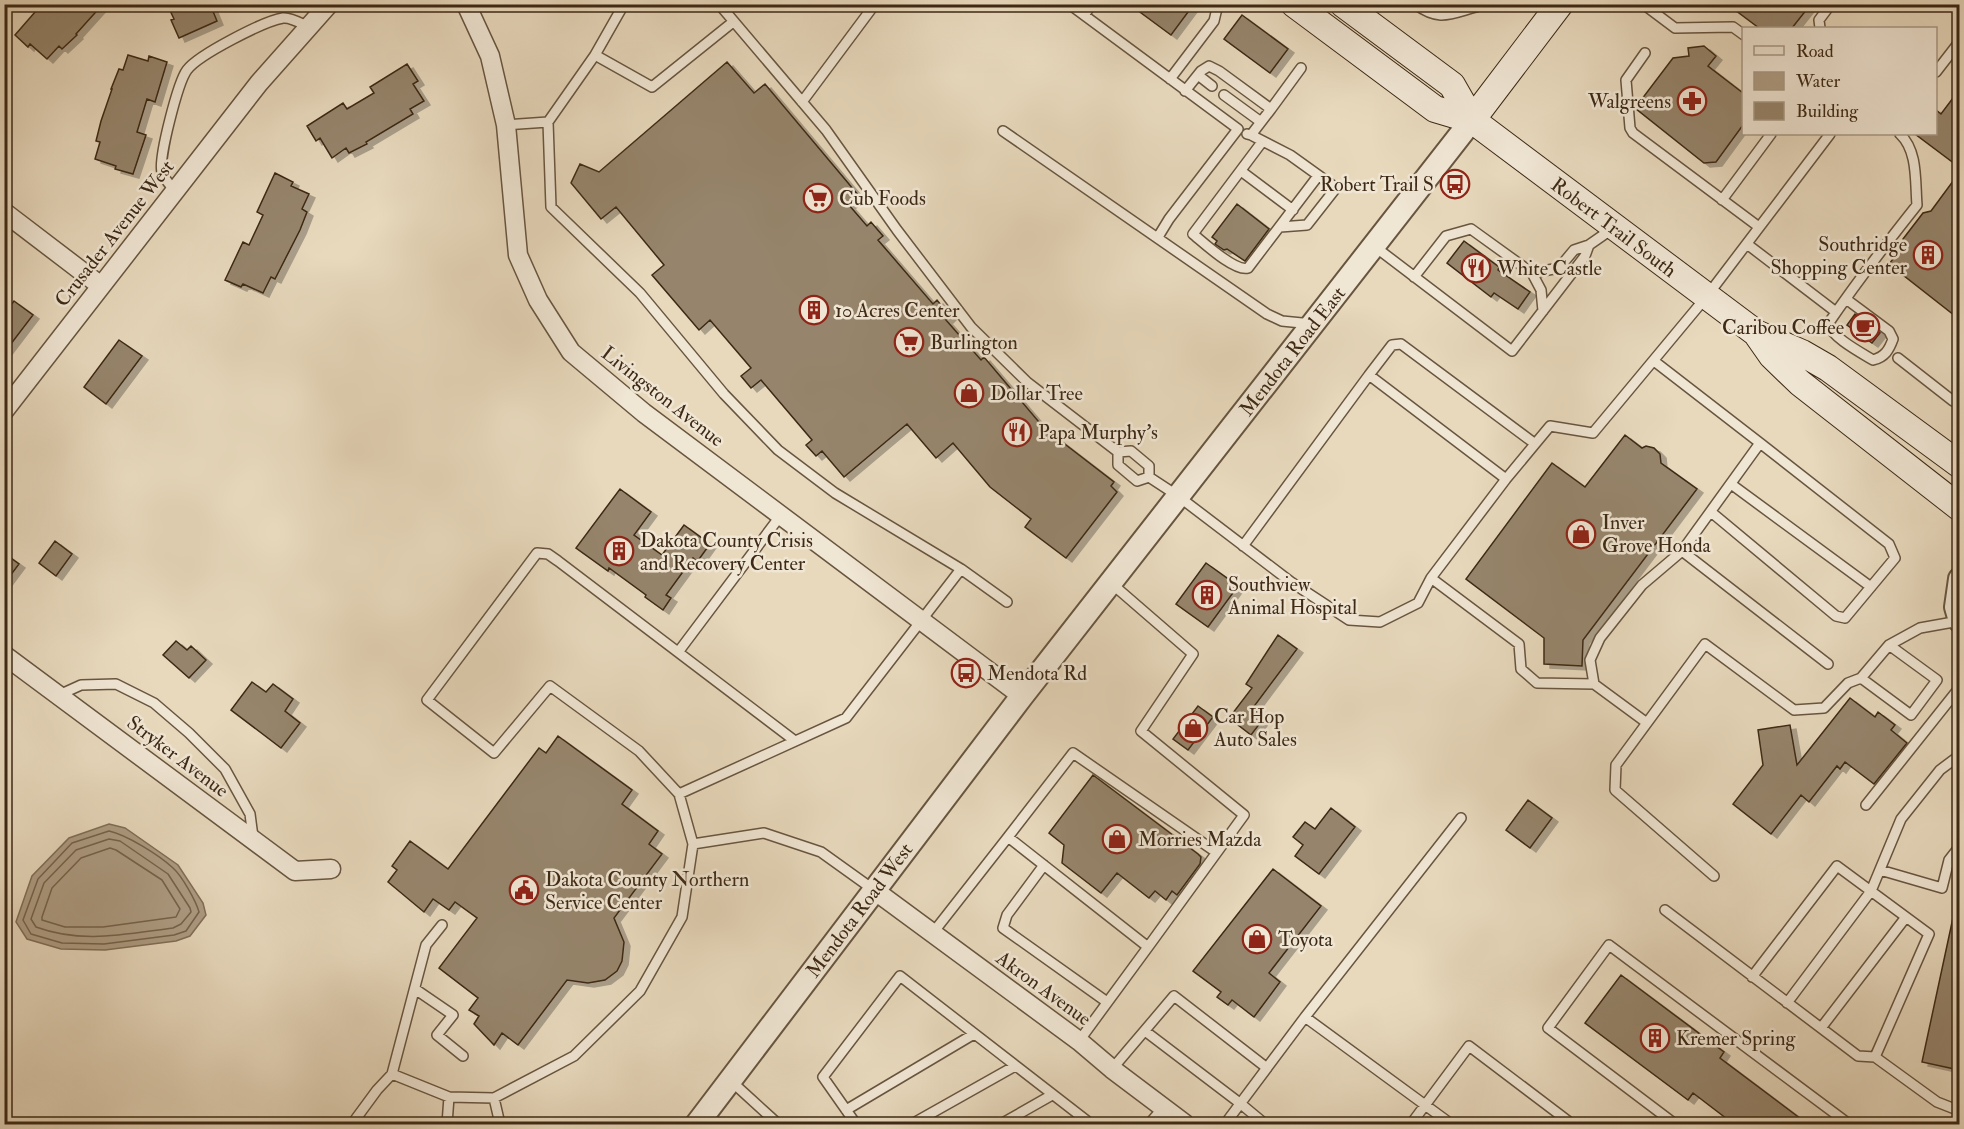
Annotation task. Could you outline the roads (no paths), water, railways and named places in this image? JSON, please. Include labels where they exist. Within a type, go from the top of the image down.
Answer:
[{"type":"main road","points":[[1294,4],[1435,109],[1472,120]]},
{"type":"main road","points":[[1343,4],[1452,86],[1472,120]]},
{"type":"main road","name":"Mendota Road East","points":[[1472,120],[1560,4]]},
{"type":"main road","name":"Robert Trail South","points":[[1472,120],[1756,333],[1802,353],[1828,368],[1959,465]]},
{"type":"main road","name":"Robert Trail South","points":[[1756,333],[1772,356],[1800,383],[1959,508]]},
{"type":"street","name":"Crusader Avenue West","points":[[4,411],[259,83],[329,4]]},
{"type":"street","name":"Livingston Avenue","points":[[466,4],[490,56],[506,125],[518,255],[538,300],[571,352],[644,413],[1022,696]]},
{"type":"street","name":"Mendota Road East","points":[[1022,696],[1472,120]]},
{"type":"street","points":[[4,212],[101,286]]},
{"type":"street","points":[[1959,579],[1956,607],[1959,621]]},
{"type":"street","name":"Stryker Avenue","points":[[4,655],[295,871],[331,869]]},
{"type":"street","name":"Mendota Road West","points":[[697,1125],[1022,696]]},
{"type":"street","name":"Akron Avenue","points":[[874,890],[1079,1041],[1112,1070],[1185,1125]]},
{"type":"lane","points":[[624,4],[595,55],[548,122],[551,207],[640,293],[724,394],[778,450],[826,486],[961,569],[1007,602]]},
{"type":"lane","points":[[719,4],[826,130],[897,230],[971,327],[1027,382],[1118,452],[1131,451],[1149,465],[1149,477]]},
{"type":"lane","points":[[802,102],[875,4]]},
{"type":"lane","points":[[1069,4],[1238,129],[1290,155],[1335,188],[1307,225],[1280,227]]},
{"type":"lane","points":[[1084,15],[1092,4]]},
{"type":"lane","points":[[1170,79],[1214,21],[1218,4]]},
{"type":"lane","points":[[1415,4],[1428,14],[1440,16],[1476,8],[1480,4]]},
{"type":"lane","points":[[1643,4],[1675,28],[1733,27],[1742,34]]},
{"type":"lane","points":[[1820,27],[1819,20],[1831,4]]},
{"type":"lane","points":[[175,191],[162,172],[163,153],[175,102],[186,71],[201,58],[263,24],[286,18],[309,27]]},
{"type":"lane","points":[[595,55],[652,87],[733,22]]},
{"type":"lane","points":[[1937,69],[1959,41]]},
{"type":"lane","points":[[1645,53],[1626,80],[1629,128],[1759,227]]},
{"type":"lane","points":[[1185,91],[1209,66],[1270,109]]},
{"type":"lane","points":[[1251,135],[1301,68]]},
{"type":"lane","points":[[1198,75],[1212,86]]},
{"type":"lane","points":[[1224,95],[1261,122]]},
{"type":"lane","points":[[506,125],[548,122]]},
{"type":"lane","points":[[1158,237],[1169,219],[1238,129]]},
{"type":"lane","points":[[1003,131],[1274,318],[1314,324]]},
{"type":"lane","points":[[1722,200],[1770,135]]},
{"type":"lane","points":[[1846,299],[1889,331],[1893,339],[1889,349],[1881,358],[1873,360],[1854,348],[1830,329],[1828,324],[1836,312],[1917,205],[1912,154],[1908,142],[1900,135]]},
{"type":"lane","points":[[1149,477],[1178,496],[1291,582],[1349,620],[1380,622],[1418,603],[1431,578],[1506,479],[1550,426],[1593,434],[1707,296],[1827,137]]},
{"type":"lane","points":[[1262,142],[1193,234],[1235,266],[1243,270],[1248,268],[1318,176]]},
{"type":"lane","points":[[1241,171],[1293,210]]},
{"type":"lane","points":[[1532,273],[1559,268],[1574,249],[1589,245],[1613,227]]},
{"type":"lane","points":[[1414,277],[1446,236],[1471,230],[1532,273],[1540,290],[1543,311]]},
{"type":"lane","points":[[1747,244],[1836,312]]},
{"type":"lane","points":[[1374,246],[1512,351],[1585,256],[1589,245]]},
{"type":"lane","points":[[1243,546],[1392,345],[1401,344],[1534,444]]},
{"type":"lane","points":[[1898,358],[1953,401],[1959,397]]},
{"type":"lane","points":[[1654,361],[1889,544],[1895,558],[1845,618],[1836,616],[1711,512]]},
{"type":"lane","points":[[1369,375],[1506,479]]},
{"type":"lane","points":[[1594,684],[1590,660],[1600,638],[1642,585],[1682,551],[1760,444]]},
{"type":"lane","points":[[1118,452],[1118,465],[1137,481],[1149,477]]},
{"type":"lane","points":[[1731,484],[1871,587]]},
{"type":"lane","points":[[679,651],[781,516]]},
{"type":"lane","points":[[1682,551],[1828,664]]},
{"type":"lane","points":[[392,1074],[449,1097],[494,1098],[574,1056],[640,991],[681,917],[693,844],[679,794],[639,751],[550,686],[494,753],[427,700],[537,553],[548,554],[795,741]]},
{"type":"lane","points":[[679,794],[846,718],[961,569]]},
{"type":"lane","points":[[1431,578],[1519,644],[1521,669],[1538,682],[1594,684],[1647,723]]},
{"type":"lane","points":[[1079,1041],[1244,815],[1141,731],[1193,654],[1111,582]]},
{"type":"lane","points":[[1714,876],[1615,790],[1616,765],[1706,644],[1794,710],[1824,708],[1848,683],[1861,678],[1888,645],[1920,628],[1959,621]]},
{"type":"lane","points":[[1861,678],[1911,715],[1937,680],[1888,645]]},
{"type":"lane","points":[[59,695],[81,685],[116,684],[154,703],[225,769],[250,814],[253,840]]},
{"type":"lane","points":[[1866,805],[1959,687]]},
{"type":"lane","points":[[932,934],[1073,753],[1216,852]]},
{"type":"lane","points":[[1787,1003],[1871,891],[1901,819],[1940,770],[1959,754]]},
{"type":"lane","points":[[1225,1125],[1305,1017],[1461,818]]},
{"type":"lane","points":[[693,844],[764,833],[822,852],[874,890]]},
{"type":"lane","points":[[1008,837],[1148,947]]},
{"type":"lane","points":[[1880,870],[1942,888],[1948,860],[1959,846]]},
{"type":"lane","points":[[1044,865],[1007,915],[1003,928],[1107,1002]]},
{"type":"lane","points":[[1752,976],[1837,866],[1929,934],[1875,1057]]},
{"type":"lane","points":[[1665,910],[1858,1056],[1875,1057],[1937,1102],[1959,1111]]},
{"type":"lane","points":[[1821,1028],[1906,917]]},
{"type":"lane","points":[[352,1125],[377,1090],[392,1074],[426,945],[442,925]]},
{"type":"lane","points":[[1675,1125],[1548,1028],[1609,945],[1849,1125]]},
{"type":"lane","points":[[856,1125],[823,1077],[900,976],[1091,1125]]},
{"type":"lane","points":[[415,989],[453,1015],[436,1035],[463,1056]]},
{"type":"lane","points":[[1112,1070],[1174,996],[1267,1068]]},
{"type":"lane","points":[[1305,1017],[1451,1125]]},
{"type":"lane","points":[[1145,1031],[1241,1104],[1264,1125]]},
{"type":"lane","points":[[846,1110],[974,1034]]},
{"type":"lane","points":[[1411,1125],[1469,1046],[1572,1125]]},
{"type":"lane","points":[[912,1125],[1015,1066]]},
{"type":"lane","points":[[730,1081],[776,1124]]},
{"type":"lane","points":[[1001,1125],[1053,1095]]},
{"type":"lane","points":[[447,1125],[449,1097]]},
{"type":"lane","points":[[494,1098],[500,1125]]},
{"type":"lane","points":[[1149,1125],[1163,1108]]},
{"type":"water","points":[[109,824],[125,828],[178,865],[203,903],[206,915],[190,936],[176,941],[105,950],[61,949],[27,939],[16,922],[32,876],[69,838]]},
{"type":"place","name":"Walgreens","points":[[1692,101]]},
{"type":"place","name":"Robert Trail S","points":[[1455,184]]},
{"type":"place","name":"Cub Foods","points":[[818,198]]},
{"type":"place","name":"Southridge Shopping Center","points":[[1928,255]]},
{"type":"place","name":"White Castle","points":[[1476,268]]},
{"type":"place","name":"10 Acres Center","points":[[814,310]]},
{"type":"place","name":"Caribou Coffee","points":[[1865,327]]},
{"type":"place","name":"Burlington","points":[[909,342]]},
{"type":"place","name":"Dollar Tree","points":[[969,393]]},
{"type":"place","name":"Papa Murphy's","points":[[1017,432]]},
{"type":"place","name":"Inver Grove Honda","points":[[1581,534]]},
{"type":"place","name":"Dakota County Crisis and Recovery Center","points":[[619,551]]},
{"type":"place","name":"Southview Animal Hospital","points":[[1207,595]]},
{"type":"place","name":"Mendota Rd","points":[[966,673]]},
{"type":"place","name":"Car Hop Auto Sales","points":[[1193,728]]},
{"type":"place","name":"Morries Mazda","points":[[1117,839]]},
{"type":"place","name":"Dakota County Northern Service Center","points":[[524,890]]},
{"type":"place","name":"Toyota","points":[[1257,939]]},
{"type":"place","name":"Kremer Spring","points":[[1655,1038]]}]
